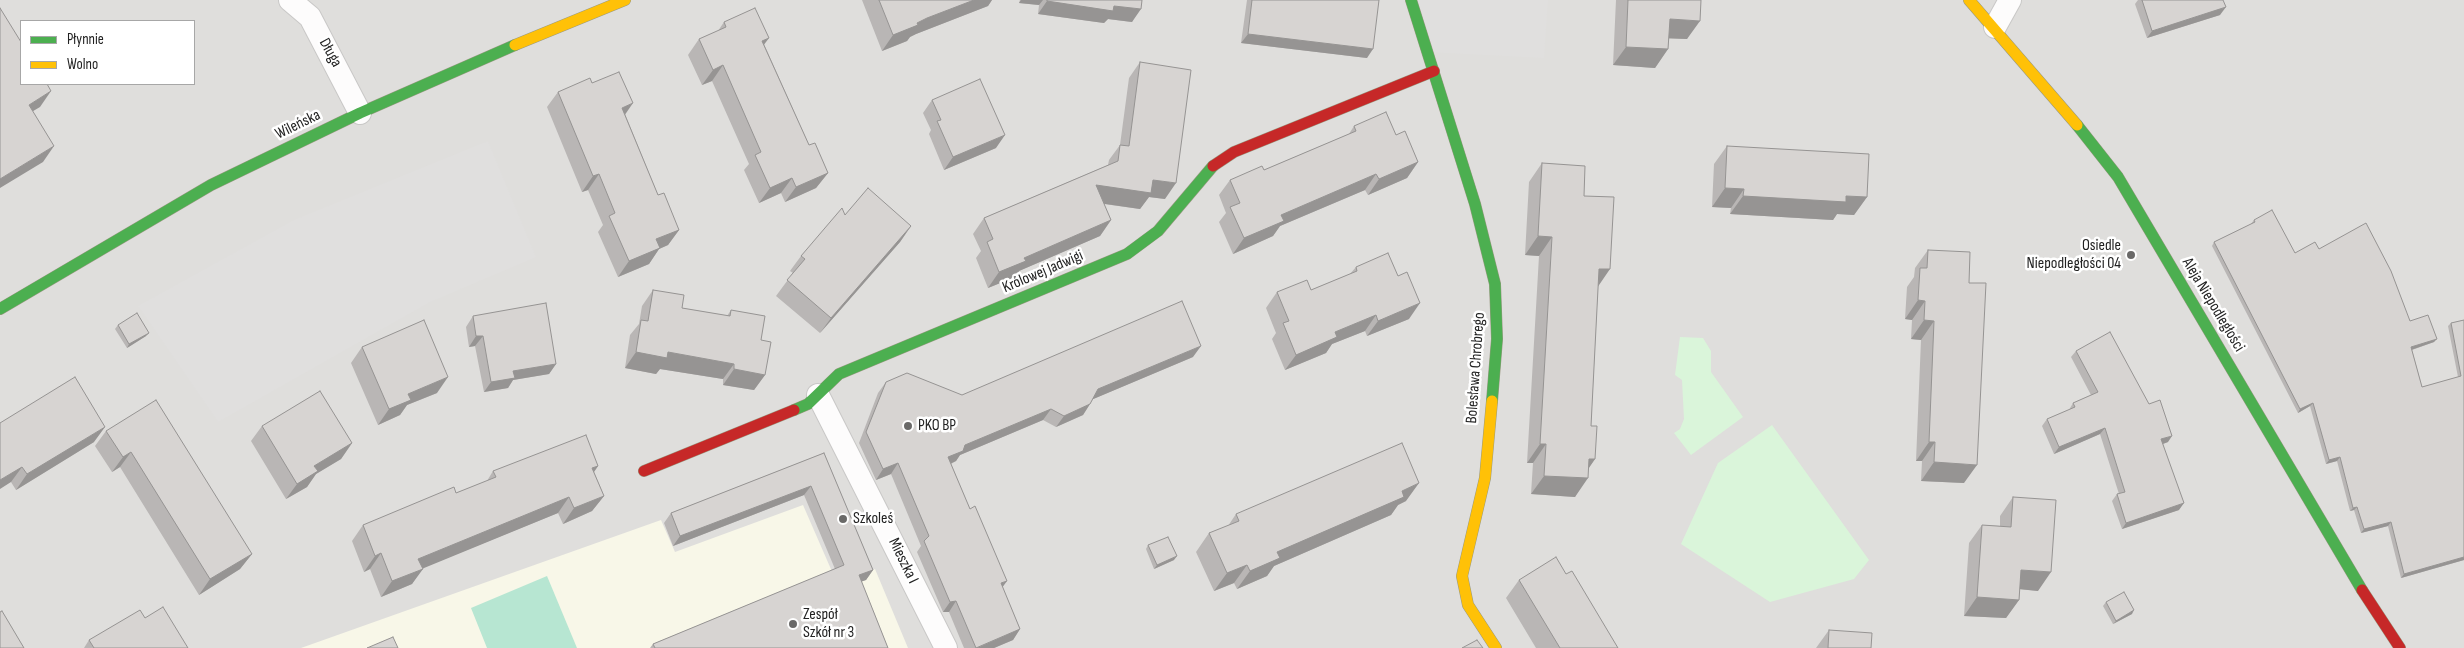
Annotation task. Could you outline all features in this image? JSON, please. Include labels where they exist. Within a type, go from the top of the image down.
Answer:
[{"type":"street","name":"Długa","points":[[290,0],[310,17],[360,113]]},
{"type":"street","name":"Wileńska","points":[[0,309],[211,185],[360,113],[625,0]]},
{"type":"street","name":"Bolesława Chrobrego","points":[[1411,0],[1475,204],[1495,284],[1497,339],[1485,478],[1462,576],[1468,605],[1496,648]]},
{"type":"street","name":"Aleja Niepodległości","points":[[1969,0],[1995,27],[2086,134],[2118,177],[2366,597],[2400,648]]},
{"type":"street","points":[[1995,27],[2010,0]]},
{"type":"street","name":"Królowej Jadwigi","points":[[644,471],[808,404],[839,374],[1127,254],[1158,231],[1216,163],[1234,152],[1434,72]]},
{"type":"street","name":"Mieszka I","points":[[818,395],[946,648]]},
{"type":"shaded area","points":[[0,0],[2464,0],[2464,648],[0,648]]},
{"type":"shaded area","points":[[1409,0],[1548,0],[1544,58],[1427,52]]},
{"type":"shaded area","points":[[488,141],[536,257],[430,302],[218,422],[138,306],[294,220]]},
{"type":"shaded area","points":[[803,505],[837,583],[875,569],[908,648],[301,648],[661,520],[675,552]]},
{"type":"green space","points":[[1680,337],[1703,338],[1711,351],[1711,372],[1743,417],[1691,455],[1674,433],[1680,429],[1684,419],[1682,380],[1675,375]]},
{"type":"green space","points":[[1772,425],[1869,560],[1854,579],[1770,602],[1681,544],[1718,463]]},
{"type":"green space","points":[[547,576],[577,648],[487,648],[471,608]]},
{"type":"building","points":[[879,0],[974,0],[927,18],[917,23],[918,25],[893,35]]},
{"type":"building","points":[[1047,0],[1142,0],[1141,9],[1114,6],[1113,11]]},
{"type":"building","points":[[1252,0],[1379,0],[1373,49],[1248,34]]},
{"type":"building","points":[[1628,0],[1701,0],[1700,21],[1670,19],[1668,49],[1626,47]]},
{"type":"building","points":[[2142,0],[2223,0],[2226,7],[2152,31]]},
{"type":"building","points":[[0,8],[20,40],[20,85],[48,85],[51,91],[29,105],[54,146],[0,179]]},
{"type":"building","points":[[755,8],[769,38],[762,41],[809,145],[815,143],[828,173],[796,187],[792,178],[770,188],[755,155],[761,152],[723,65],[713,70],[699,39],[726,27],[724,22]]},
{"type":"building","points":[[1140,62],[1191,70],[1176,183],[1153,180],[1151,193],[1096,185],[1111,220],[1024,258],[1026,261],[999,272],[987,242],[993,239],[984,218],[1118,161],[1120,145],[1129,146]]},
{"type":"building","points":[[619,72],[633,103],[622,108],[658,195],[664,193],[679,230],[656,239],[660,248],[629,261],[609,216],[615,213],[599,174],[593,176],[558,92],[590,78],[592,83]]},
{"type":"building","points":[[980,79],[1005,135],[953,157],[937,121],[941,120],[932,100]]},
{"type":"building","points":[[1386,112],[1396,135],[1405,131],[1418,162],[1379,179],[1376,174],[1281,215],[1284,221],[1244,238],[1230,207],[1240,203],[1230,180],[1262,166],[1264,170],[1356,131],[1354,126]]},
{"type":"building","points":[[1727,146],[1869,154],[1867,197],[1846,196],[1846,202],[1743,196],[1744,189],[1725,188]]},
{"type":"building","points":[[1542,163],[1585,166],[1584,196],[1614,197],[1610,269],[1599,269],[1591,426],[1597,426],[1595,459],[1589,459],[1588,478],[1544,476],[1546,444],[1540,444],[1552,237],[1538,236]]},
{"type":"building","points":[[868,188],[911,226],[831,318],[787,280],[805,259],[801,256],[842,208],[845,215]]},
{"type":"building","points":[[2272,210],[2295,253],[2315,242],[2319,249],[2366,223],[2391,271],[2410,321],[2428,315],[2437,339],[2411,347],[2422,387],[2461,376],[2451,323],[2464,320],[2464,557],[2404,574],[2391,522],[2364,529],[2357,507],[2353,508],[2340,457],[2329,460],[2313,403],[2300,409],[2214,242],[2255,222],[2254,220]]},
{"type":"building","points":[[1928,250],[1970,252],[1969,283],[1986,283],[1977,465],[1934,462],[1935,442],[1929,442],[1934,321],[1924,320],[1925,301],[1918,300],[1920,268],[1927,268]]},
{"type":"building","points":[[1388,253],[1398,276],[1407,272],[1420,303],[1378,321],[1376,315],[1335,332],[1337,337],[1296,355],[1283,323],[1289,321],[1277,292],[1307,280],[1311,290],[1357,271],[1356,267]]},
{"type":"building","points":[[653,290],[684,295],[682,308],[730,316],[731,310],[765,316],[761,340],[771,342],[765,375],[734,369],[734,364],[668,352],[667,358],[636,352],[641,320],[648,321]]},
{"type":"building","points":[[1182,301],[1201,346],[1098,389],[1090,404],[1064,416],[1051,409],[965,445],[963,451],[948,457],[970,509],[975,506],[1007,581],[1001,583],[1020,629],[976,648],[956,601],[950,602],[924,541],[929,536],[898,463],[883,469],[866,432],[886,382],[907,373],[962,395]]},
{"type":"building","points":[[546,303],[556,364],[513,371],[515,378],[491,382],[483,336],[476,336],[473,316]]},
{"type":"building","points":[[137,313],[149,333],[129,344],[118,325]]},
{"type":"building","points":[[424,320],[448,377],[408,394],[411,400],[389,409],[362,347]]},
{"type":"building","points":[[2110,332],[2149,404],[2160,400],[2172,436],[2161,439],[2184,503],[2126,523],[2117,494],[2125,492],[2105,428],[2059,447],[2047,419],[2075,407],[2073,403],[2098,392],[2076,351]]},
{"type":"building","points":[[75,377],[105,427],[27,474],[22,467],[0,480],[0,423]]},
{"type":"building","points":[[320,391],[352,443],[314,466],[318,471],[297,484],[262,426]]},
{"type":"building","points":[[156,400],[252,554],[210,579],[131,452],[123,457],[106,431]]},
{"type":"building","points":[[586,435],[598,466],[592,468],[604,496],[574,508],[569,497],[418,559],[423,569],[392,581],[381,553],[375,556],[363,525],[454,487],[456,493],[496,477],[493,471]]},
{"type":"building","points":[[1402,443],[1419,483],[1402,491],[1404,497],[1277,552],[1280,558],[1250,571],[1247,565],[1227,573],[1209,533],[1239,521],[1236,514]]},
{"type":"building","points":[[824,453],[873,570],[859,575],[888,648],[655,648],[653,644],[844,565],[811,486],[680,536],[671,513]]},
{"type":"building","points":[[2013,497],[2056,500],[2051,572],[2021,570],[2019,600],[1977,597],[1982,525],[2011,527]]},
{"type":"building","points":[[1168,537],[1177,556],[1157,565],[1148,545]]},
{"type":"building","points":[[1556,557],[1566,574],[1572,571],[1618,648],[1560,648],[1519,580]]},
{"type":"building","points":[[2124,592],[2134,610],[2116,621],[2106,602]]},
{"type":"building","points":[[163,607],[188,648],[94,648],[89,640],[140,610],[145,618]]},
{"type":"building","points":[[2,611],[24,648],[0,648],[0,612]]},
{"type":"building","points":[[1829,630],[1872,633],[1871,648],[1828,648]]},
{"type":"building","points":[[393,637],[398,648],[367,648]]},
{"type":"building","points":[[1477,640],[1483,648],[1462,648]]},
{"type":"traffic: fast","points":[[1411,0],[1475,204],[1495,284],[1497,339],[1492,401]]},
{"type":"traffic: fast","points":[[0,309],[211,185],[360,113],[515,45]]},
{"type":"traffic: fast","points":[[2077,125],[2118,177],[2362,590]]},
{"type":"traffic: fast","points":[[794,410],[808,404],[839,374],[1127,254],[1158,231],[1213,166]]},
{"type":"traffic: slow","points":[[515,45],[625,0]]},
{"type":"traffic: slow","points":[[1969,0],[2077,125]]},
{"type":"traffic: slow","points":[[1492,401],[1485,478],[1462,576],[1468,605],[1496,648]]},
{"type":"traffic: jam","points":[[1213,166],[1234,152],[1434,71]]},
{"type":"traffic: jam","points":[[644,471],[794,410]]},
{"type":"traffic: jam","points":[[2362,590],[2400,648]]},
{"type":"place","name":"Osiedle Niepodległości 04","points":[[2131,255]]},
{"type":"place","name":"PKO BP","points":[[908,426]]},
{"type":"place","name":"Szkoleś","points":[[843,519]]},
{"type":"place","name":"Zespół Szkół nr 3","points":[[793,624]]}]
